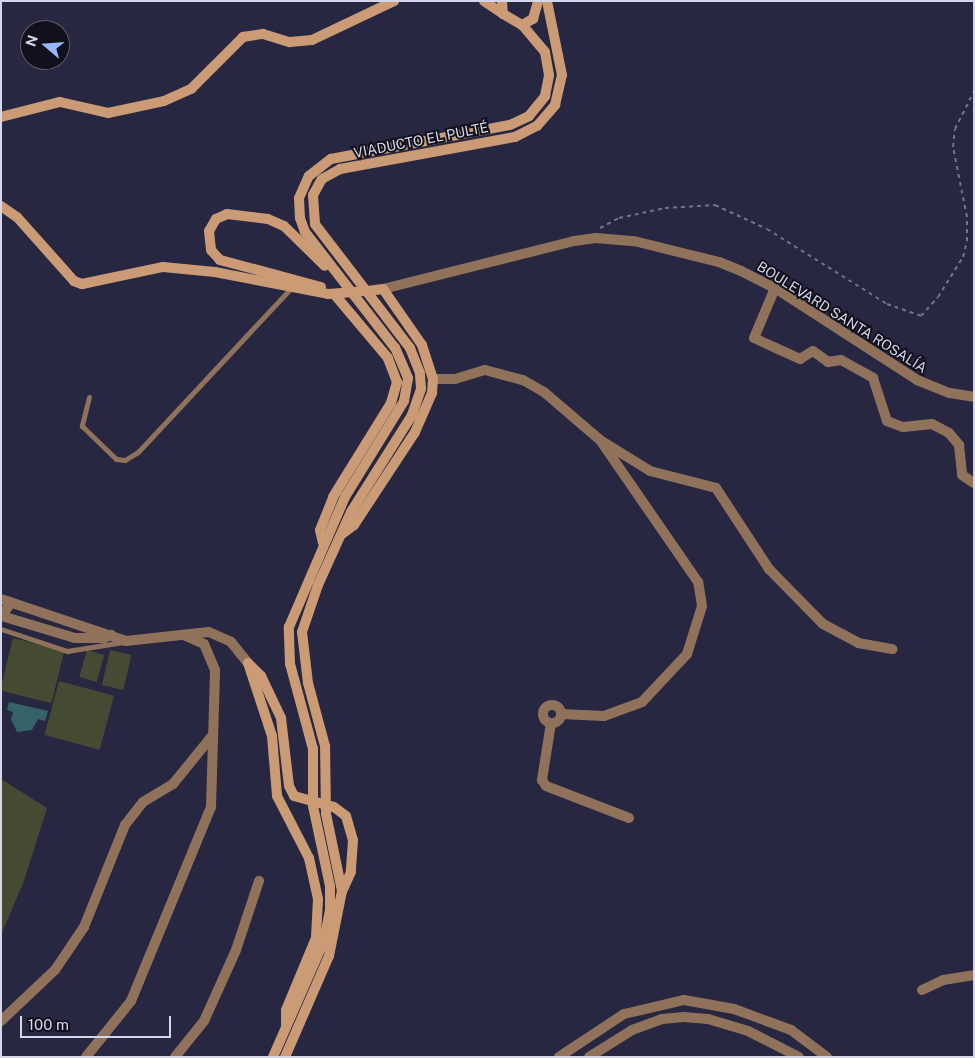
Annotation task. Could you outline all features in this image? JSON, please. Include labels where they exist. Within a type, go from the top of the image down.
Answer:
[{"type":"main road","points":[[1,117],[60,102],[108,113],[164,101],[191,89],[243,37],[263,34],[290,42],[312,40],[394,1]]},
{"type":"main road","name":"VIADUCTO EL PULTÉ","points":[[273,1057],[324,941],[330,910],[330,886],[313,806],[313,749],[288,644],[289,623],[345,497],[399,411],[407,390],[408,378],[401,357],[332,270],[300,218],[299,198],[309,176],[323,162],[339,156],[510,125],[529,116],[545,96],[549,75],[545,52],[522,25],[484,1]]},
{"type":"main road","points":[[502,1],[503,14]]},
{"type":"main road","points":[[522,25],[533,19],[538,1]]},
{"type":"main road","name":"VIADUCTO EL PULTÉ","points":[[340,536],[373,474],[412,415],[421,389],[420,373],[410,348],[315,224],[312,201],[316,187],[327,175],[340,169],[515,137],[536,126],[555,104],[562,75],[547,1]]},
{"type":"main road","points":[[1,206],[17,217],[74,281],[82,284],[163,267],[215,272],[291,288],[338,294],[379,290],[422,346],[433,379],[428,409],[354,525],[340,536],[307,614],[301,646],[325,746],[326,814],[342,890]]},
{"type":"main road","points":[[323,543],[320,530],[333,497],[391,403],[397,382],[393,366],[338,294],[230,265],[211,250],[209,231],[216,219],[228,214],[268,218],[284,226],[322,265],[332,270]]},
{"type":"main road","points":[[248,663],[261,676],[281,718],[289,786],[294,796],[334,807],[346,816],[353,840],[351,872],[342,890],[329,956],[285,1057]]},
{"type":"main road","points":[[248,663],[272,736],[277,796],[309,858],[318,899],[316,938],[286,1010],[286,1030]]},
{"type":"street","name":"BOULEVARD SANTA ROSALÍA","points":[[379,290],[596,238],[634,240],[719,262],[775,288],[917,380],[950,394],[974,397]]},
{"type":"street","points":[[775,288],[754,338],[800,359],[813,351],[828,362],[841,360],[872,378],[890,423],[903,427],[926,423],[949,433],[959,446],[962,476],[974,482]]},
{"type":"street","points":[[433,379],[456,379],[486,370],[516,378],[544,392],[600,440],[650,471],[716,488],[769,568],[823,624],[858,643],[892,648]]},
{"type":"street","points":[[561,714],[604,716],[642,702],[687,654],[702,606],[698,582],[600,440]]},
{"type":"street","points":[[111,635],[104,638],[75,638],[3,619],[6,601],[111,635],[126,641],[209,632],[231,642],[248,663]]},
{"type":"street","points":[[86,1057],[131,1001],[201,837],[211,807],[215,670],[204,644],[186,636]]},
{"type":"street","points":[[557,706],[561,714],[557,722],[551,723],[544,718],[546,707],[557,706]]},
{"type":"street","points":[[551,723],[542,780],[546,786],[629,818]]},
{"type":"street","points":[[1,1021],[55,970],[84,927],[125,825],[143,802],[173,784],[212,736]]},
{"type":"street","points":[[175,1057],[204,1021],[236,950],[259,881]]},
{"type":"street","points":[[922,990],[943,980],[974,975]]},
{"type":"street","points":[[559,1057],[624,1014],[684,1000],[734,1009],[790,1030],[827,1057]]},
{"type":"street","points":[[589,1057],[632,1030],[662,1019],[684,1017],[708,1018],[748,1031],[799,1057]]},
{"type":"lane","points":[[89,397],[82,426],[116,459],[125,460],[138,452],[291,288]]},
{"type":"lane","points":[[1,629],[67,651],[126,641]]},
{"type":"path","points":[[597,230],[620,218],[665,208],[715,205],[767,229],[887,304],[921,316],[938,297],[963,257],[968,241],[967,217],[953,147],[954,129],[974,91]]},
{"type":"shaded area","points":[[13,638],[64,651],[51,703],[1,691]]},
{"type":"shaded area","points":[[87,650],[104,655],[97,682],[79,677]]},
{"type":"shaded area","points":[[110,650],[131,655],[123,690],[102,685]]},
{"type":"shaded area","points":[[59,681],[114,696],[100,750],[45,735]]},
{"type":"shaded area","points":[[9,702],[48,711],[45,721],[38,719],[32,730],[17,732],[11,719],[13,712],[7,710]]},
{"type":"shaded area","points":[[1,779],[47,808],[24,881],[1,935]]}]
